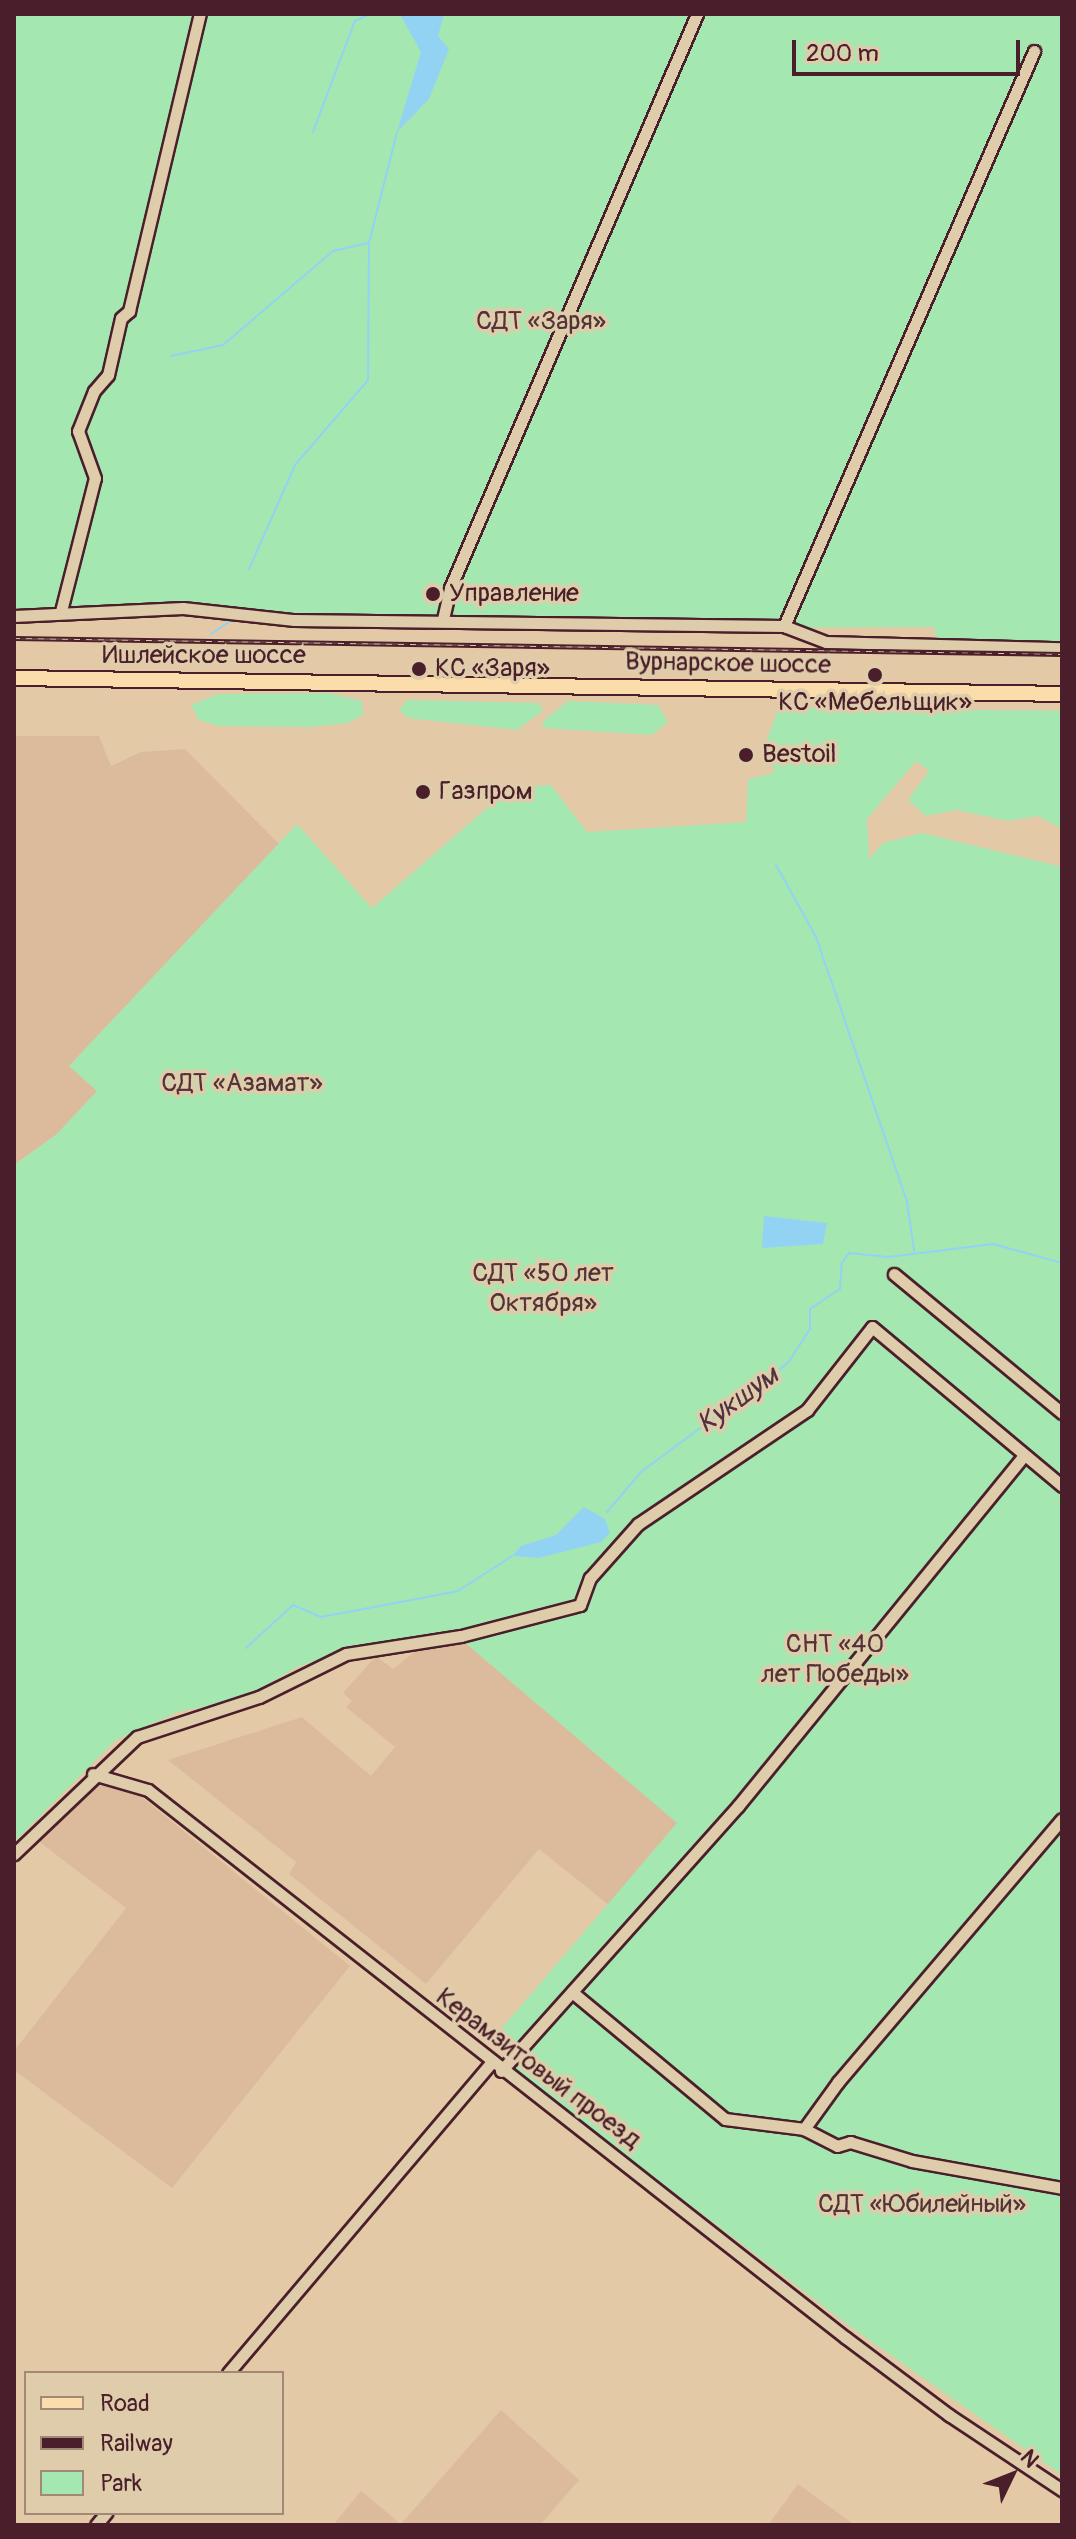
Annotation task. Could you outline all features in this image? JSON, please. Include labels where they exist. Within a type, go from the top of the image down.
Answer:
[{"type":"main road","name":"Ишлейское шоссе","points":[[14,678],[393,682]]},
{"type":"main road","name":"Вурнарское шоссе","points":[[393,682],[1062,694]]},
{"type":"street","points":[[61,611],[95,478],[78,431],[94,391],[108,375],[121,318],[129,311],[200,14]]},
{"type":"street","points":[[443,619],[450,588],[697,14]]},
{"type":"street","points":[[784,626],[1034,51]]},
{"type":"street","points":[[14,616],[61,611],[183,608],[294,620],[443,619],[784,626],[826,642],[1062,648]]},
{"type":"street","points":[[894,1274],[1062,1413]]},
{"type":"street","points":[[14,1854],[93,1774],[137,1737],[259,1697],[346,1654],[461,1636],[580,1605],[590,1578],[638,1524],[807,1410],[872,1327],[1062,1486]]},
{"type":"street","points":[[501,2071],[814,1716],[1024,1455]]},
{"type":"street","name":"Керамзитовый проезд","points":[[93,1774],[148,1790],[501,2071],[675,2200],[949,2415],[1062,2490]]},
{"type":"street","points":[[804,2129],[838,2082],[1062,1819]]},
{"type":"street","points":[[572,1992],[725,2119],[804,2129],[837,2146],[850,2142],[912,2161],[1062,2188]]},
{"type":"street","points":[[230,2371],[491,2063]]},
{"type":"shaded area","points":[[14,736],[99,736],[111,766],[141,752],[185,749],[279,844],[70,1065],[98,1090],[57,1134],[14,1165]]},
{"type":"shaded area","points":[[463,1641],[678,1823],[609,1905],[539,1849],[426,1984],[289,1874],[296,1862],[168,1760],[302,1717],[371,1776],[395,1747],[346,1707],[352,1701],[343,1693],[376,1656],[393,1669],[417,1650]]},
{"type":"shaded area","points":[[104,1784],[127,1785],[350,1966],[172,2188],[14,2070],[14,2051],[126,1908],[37,1840],[87,1789]]},
{"type":"shaded area","points":[[501,2410],[579,2480],[540,2525],[333,2525],[361,2491],[401,2524]]},
{"type":"shaded area","points":[[798,2484],[855,2525],[768,2525]]},
{"type":"green space","name":"СДТ «Заря»","points":[[14,14],[1062,14],[1062,648],[938,645],[934,627],[473,629],[284,624],[226,612],[14,612]]},
{"type":"green space","points":[[329,693],[362,701],[363,715],[348,723],[311,727],[218,726],[199,720],[191,705],[218,694]]},
{"type":"green space","points":[[407,700],[537,703],[544,710],[517,730],[408,718],[399,710]]},
{"type":"green space","points":[[568,701],[658,705],[668,722],[652,735],[543,728],[543,721]]},
{"type":"green space","points":[[779,707],[1062,711],[1062,829],[1038,816],[1007,821],[957,810],[926,816],[908,800],[929,771],[916,761],[867,819],[869,859],[883,843],[922,833],[1062,867],[1062,2475],[852,2328],[513,2070],[496,2035],[677,1823],[463,1641],[460,1630],[342,1651],[295,1668],[248,1697],[178,1712],[116,1740],[14,1842],[14,1165],[57,1134],[97,1091],[69,1066],[297,824],[372,908],[510,788],[551,785],[587,832],[746,822],[748,779],[774,773],[767,739]],"holes":[[[584,1507],[605,1519],[513,1555],[521,1546],[556,1535]]]},
{"type":"water","points":[[400,14],[444,14],[438,36],[449,49],[429,99],[397,132],[421,52]]},
{"type":"water","points":[[764,1216],[827,1223],[823,1244],[762,1248]]},
{"type":"water","points":[[584,1507],[605,1519],[610,1533],[601,1542],[539,1558],[512,1556],[521,1546],[556,1535]]},
{"type":"waterway","points":[[313,132],[355,21],[370,14]]},
{"type":"waterway","points":[[249,569],[295,465],[368,380],[369,243],[397,132]]},
{"type":"waterway","points":[[171,356],[223,345],[333,251],[369,243]]},
{"type":"waterway","points":[[211,634],[233,619]]},
{"type":"waterway","points":[[776,865],[816,937],[907,1202],[914,1250]]},
{"type":"waterway","name":"Кукшум","points":[[607,1512],[641,1472],[788,1363],[810,1329],[810,1309],[840,1289],[842,1263],[849,1253],[888,1257],[993,1244],[1062,1263]]},
{"type":"waterway","points":[[246,1648],[293,1605],[321,1617],[458,1591],[512,1556]]},
{"type":"railway","points":[[14,638],[1062,654]]},
{"type":"place","name":"Управление","points":[[433,594]]},
{"type":"place","name":"КС «Заря»","points":[[419,669]]},
{"type":"place","name":"КС «Мебельщик»","points":[[875,675]]},
{"type":"place","name":"Bestoil","points":[[746,755]]},
{"type":"place","name":"Газпром","points":[[423,792]]},
{"type":"park label","name":"СДТ «Азамат»","points":[[242,1084]]},
{"type":"park label","name":"СДТ «50 лет Октября»","points":[[543,1289]]},
{"type":"park label","name":"СНТ «40 лет Победы»","points":[[835,1660]]},
{"type":"park label","name":"СДТ «Юбилейный»","points":[[922,2205]]}]
